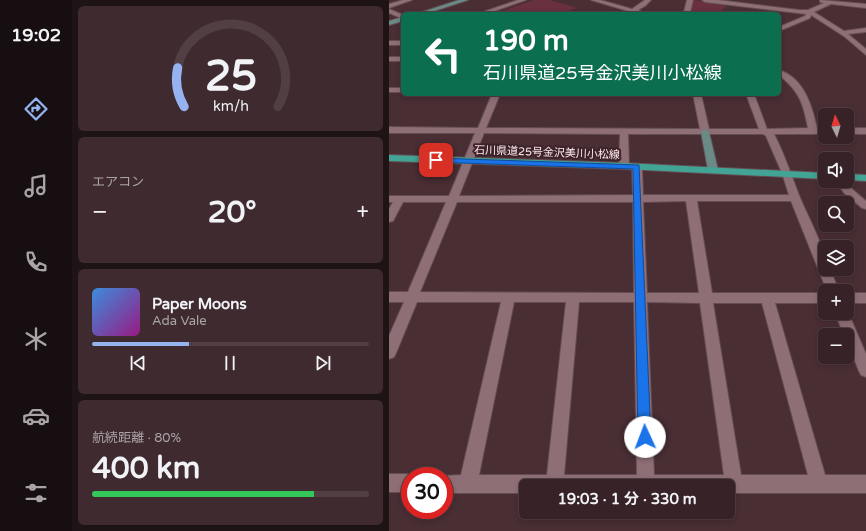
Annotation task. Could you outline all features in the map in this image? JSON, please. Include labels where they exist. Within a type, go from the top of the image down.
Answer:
[{"type":"main road","points":[[426,12],[465,0]]},
{"type":"main road","points":[[389,23],[401,19]]},
{"type":"main road","points":[[705,132],[713,170]]},
{"type":"main road","name":"石川県道25号金沢美川小松線","points":[[389,158],[818,175]]},
{"type":"main road","points":[[854,177],[866,178]]},
{"type":"street","points":[[389,6],[409,0]]},
{"type":"street","points":[[487,12],[523,0]]},
{"type":"street","points":[[594,0],[637,12]]},
{"type":"street","points":[[633,11],[648,0]]},
{"type":"street","points":[[687,12],[689,0]]},
{"type":"street","points":[[705,0],[799,12],[809,12],[830,2]]},
{"type":"street","points":[[817,0],[866,6]]},
{"type":"street","points":[[389,11],[401,17]]},
{"type":"street","points":[[781,28],[790,26],[808,17],[809,12]]},
{"type":"street","points":[[809,12],[842,33],[866,53]]},
{"type":"street","points":[[842,33],[866,30]]},
{"type":"street","points":[[389,59],[401,59]]},
{"type":"street","points":[[781,73],[795,83],[806,98],[813,131]]},
{"type":"street","points":[[389,90],[401,90]]},
{"type":"street","points":[[389,353],[495,96]]},
{"type":"street","points":[[697,96],[705,132]]},
{"type":"street","points":[[751,96],[764,131],[770,135],[787,173],[795,198],[830,284]]},
{"type":"street","points":[[389,130],[624,132],[818,131]]},
{"type":"street","points":[[854,131],[866,131]]},
{"type":"street","points":[[624,132],[638,200],[646,479]]},
{"type":"street","points":[[846,188],[866,206]]},
{"type":"street","points":[[389,219],[394,199],[638,200],[795,198]]},
{"type":"street","points":[[691,199],[733,479]]},
{"type":"street","points":[[389,297],[818,298]]},
{"type":"street","points":[[468,484],[509,298]]},
{"type":"street","points":[[555,479],[573,298]]},
{"type":"street","points":[[767,298],[819,484]]},
{"type":"street","points":[[854,298],[866,298]]},
{"type":"street","points":[[845,320],[866,371]]},
{"type":"street","points":[[389,484],[401,484]]},
{"type":"street","points":[[453,484],[519,484]]},
{"type":"street","points":[[735,484],[866,484]]},
{"type":"shaded area","points":[[534,0],[550,0],[577,8],[566,12],[500,12]]},
{"type":"shaded area","points":[[693,0],[724,3],[727,5],[720,12],[690,12]]},
{"type":"route","points":[[436,160],[637,167],[645,437]]}]
